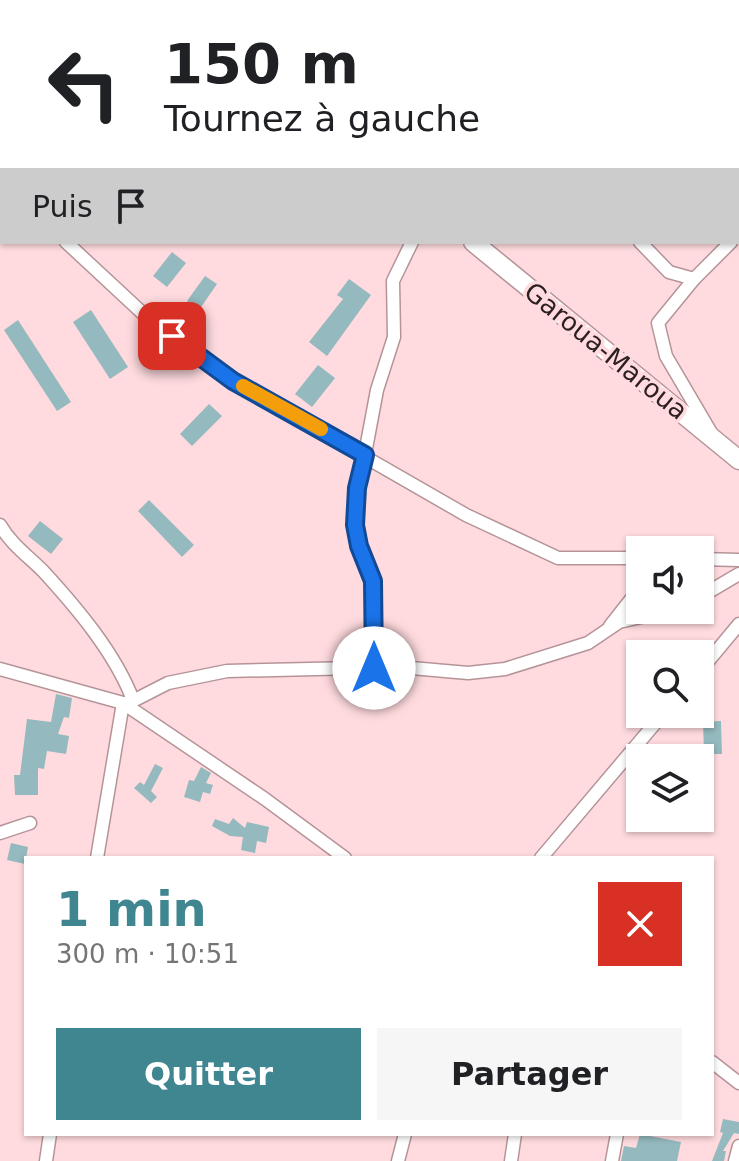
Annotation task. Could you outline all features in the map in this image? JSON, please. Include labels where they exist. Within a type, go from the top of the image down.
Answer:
[{"type":"highway","name":"Garoua-Maroua","points":[[475,244],[739,460]]},
{"type":"street","points":[[68,244],[151,321],[233,381],[466,515],[537,551],[575,560],[626,558]]},
{"type":"street","points":[[374,668],[373,581],[359,546],[355,525],[357,488],[377,390],[394,337],[393,281],[411,244]]},
{"type":"street","points":[[642,244],[669,272],[694,279]]},
{"type":"street","points":[[715,441],[666,356],[659,329],[660,319],[729,244]]},
{"type":"street","points":[[0,525],[4,542],[44,572],[119,668],[127,703],[97,856]]},
{"type":"street","points":[[714,559],[739,560]]},
{"type":"street","points":[[714,589],[739,574]]},
{"type":"street","points":[[127,703],[168,683],[227,671],[374,668],[468,673],[505,669],[588,643],[610,626],[626,606]]},
{"type":"street","points":[[610,626],[626,622]]},
{"type":"street","points":[[714,654],[739,624]]},
{"type":"street","points":[[0,669],[127,703],[342,856]]},
{"type":"street","points":[[543,856],[651,728]]},
{"type":"street","points":[[0,833],[30,823]]},
{"type":"street","points":[[714,1064],[739,1083]]},
{"type":"street","points":[[46,1161],[50,1136]]},
{"type":"street","points":[[398,1161],[404,1136]]},
{"type":"street","points":[[511,1161],[515,1136]]},
{"type":"street","points":[[612,1161],[617,1136]]},
{"type":"street","points":[[735,1161],[739,1146]]},
{"type":"building","points":[[172,252],[186,263],[167,287],[153,276]]},
{"type":"building","points":[[205,276],[217,284],[199,310],[187,301]]},
{"type":"building","points":[[349,279],[371,295],[327,356],[309,342],[343,299],[337,295]]},
{"type":"building","points":[[91,310],[128,367],[110,379],[73,322]]},
{"type":"building","points":[[18,320],[71,402],[57,411],[4,330]]},
{"type":"building","points":[[318,365],[335,378],[312,407],[295,394]]},
{"type":"building","points":[[209,404],[222,416],[192,446],[180,434]]},
{"type":"building","points":[[149,500],[194,545],[182,557],[138,511]]},
{"type":"building","points":[[40,521],[63,539],[51,554],[28,536]]},
{"type":"building","points":[[56,694],[72,698],[69,718],[64,717],[58,734],[69,736],[66,754],[47,751],[44,769],[38,768],[38,795],[15,795],[14,775],[20,775],[27,719],[51,722]]},
{"type":"building","points":[[714,721],[721,721],[722,754],[714,754],[714,744],[704,744],[703,728],[714,728]]},
{"type":"building","points":[[155,764],[163,768],[151,791],[157,797],[151,803],[134,788],[140,782],[144,785]]},
{"type":"building","points":[[201,767],[211,773],[206,783],[213,785],[210,794],[203,792],[200,802],[184,797],[189,780],[194,781]]},
{"type":"building","points":[[233,818],[245,828],[247,822],[269,827],[266,843],[257,841],[255,853],[241,850],[243,837],[230,836],[212,826],[215,819],[229,824]]},
{"type":"building","points":[[11,843],[28,847],[24,864],[7,860]]},
{"type":"building","points":[[723,1119],[739,1122],[739,1134],[734,1133],[723,1151],[726,1151],[724,1161],[712,1161],[723,1133],[720,1132]]},
{"type":"building","points":[[639,1136],[681,1142],[677,1161],[621,1161],[624,1146],[636,1148]]},
{"type":"slow traffic","points":[[243,386],[321,429]]},
{"type":"route","points":[[172,336],[233,381],[365,455],[357,488],[355,525],[359,546],[373,581],[374,668]]}]
